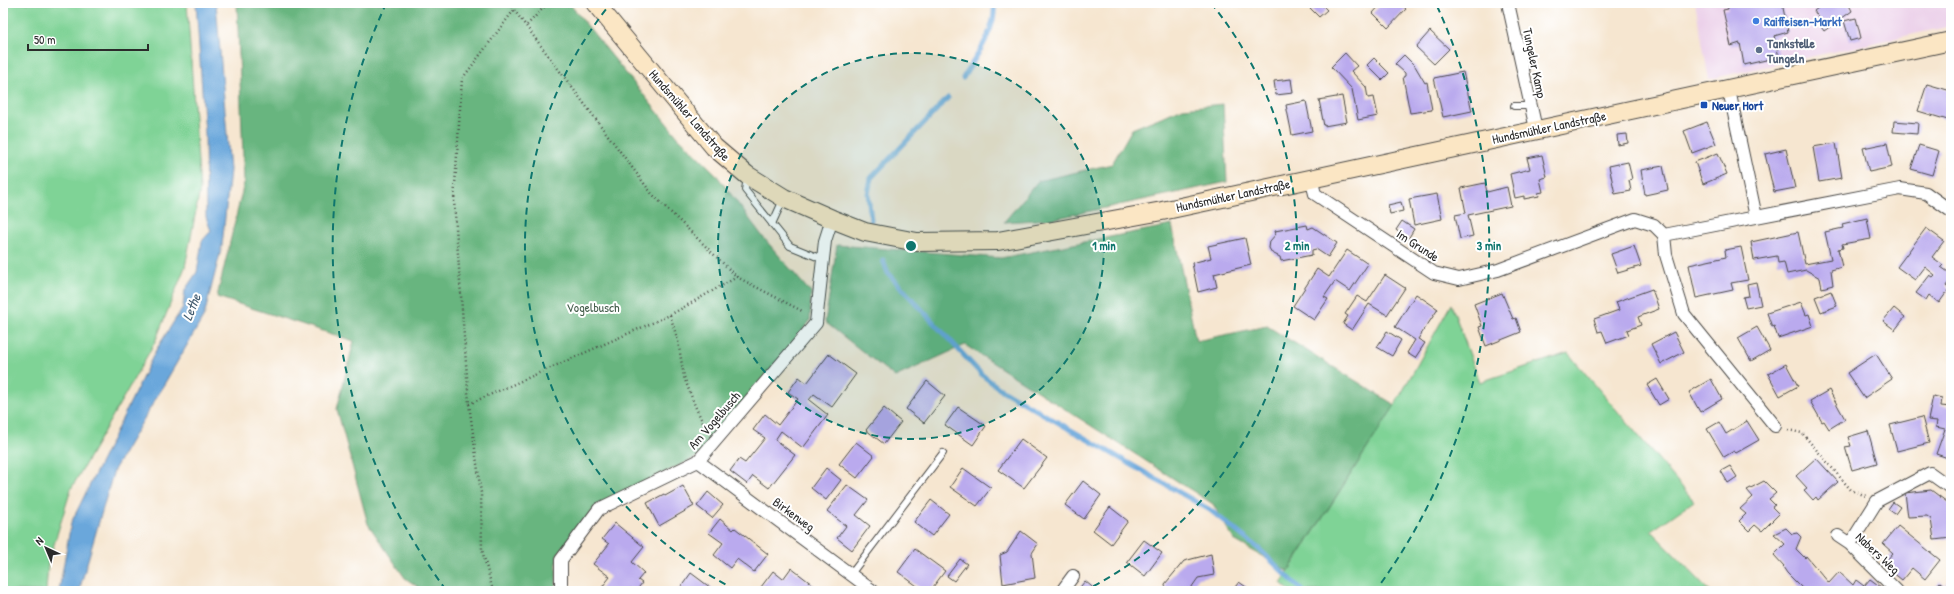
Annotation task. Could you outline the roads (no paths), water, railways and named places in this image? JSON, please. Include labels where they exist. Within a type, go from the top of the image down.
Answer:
[{"type":"street","name":"Hundsmühler Landstraße","points":[[595,3],[714,147],[747,175],[784,198],[832,219],[865,232],[916,242],[998,241],[1162,211],[1536,129],[1729,90],[1951,41]]},
{"type":"street","name":"Tungeler Kamp","points":[[1508,3],[1529,106],[1536,129]]},
{"type":"street","points":[[1729,90],[1756,217]]},
{"type":"street","name":"Im Grunde","points":[[1311,178],[1315,194],[1434,273],[1458,280],[1498,270],[1618,224],[1635,219],[1654,225],[1664,234]]},
{"type":"street","points":[[1775,426],[1684,314],[1666,255],[1664,234],[1900,189],[1926,193],[1951,211]]},
{"type":"street","name":"Am Vogelbusch","points":[[561,591],[561,560],[599,509],[698,461],[794,351],[816,323],[822,259],[825,241],[832,219]]},
{"type":"street","name":"Birkenweg","points":[[698,461],[873,591]]},
{"type":"street","points":[[1850,544],[1877,500],[1930,473],[1951,488]]},
{"type":"street","name":"Nabers Weg","points":[[1838,536],[1850,544],[1898,591]]},
{"type":"street","points":[[1062,591],[1073,576]]},
{"type":"lane","points":[[1514,106],[1529,106]]},
{"type":"lane","points":[[747,175],[745,190],[790,246],[822,259]]},
{"type":"lane","points":[[772,224],[784,198]]},
{"type":"lane","points":[[851,574],[943,453]]},
{"type":"water","name":"Lethe","points":[[196,3],[216,3],[230,170],[222,246],[204,316],[114,470],[79,591],[59,591],[71,523],[156,350],[183,307],[185,290],[197,272],[202,241],[211,231],[206,217],[205,134]]},
{"type":"waterway","points":[[963,78],[989,33],[994,13],[994,3]]},
{"type":"waterway","points":[[871,220],[868,194],[871,178],[948,98]]},
{"type":"waterway","points":[[883,260],[888,273],[981,374],[1000,389],[1210,510],[1259,549],[1303,591]]},
{"type":"place","name":"Raiffeisen-Markt","points":[[1756,21]]},
{"type":"place","name":"Tankstelle Tungeln","points":[[1759,50]]},
{"type":"place","name":"Neuer Hort","points":[[1704,105]]},
{"type":"park label","name":"Vogelbusch","points":[[593,307]]}]
